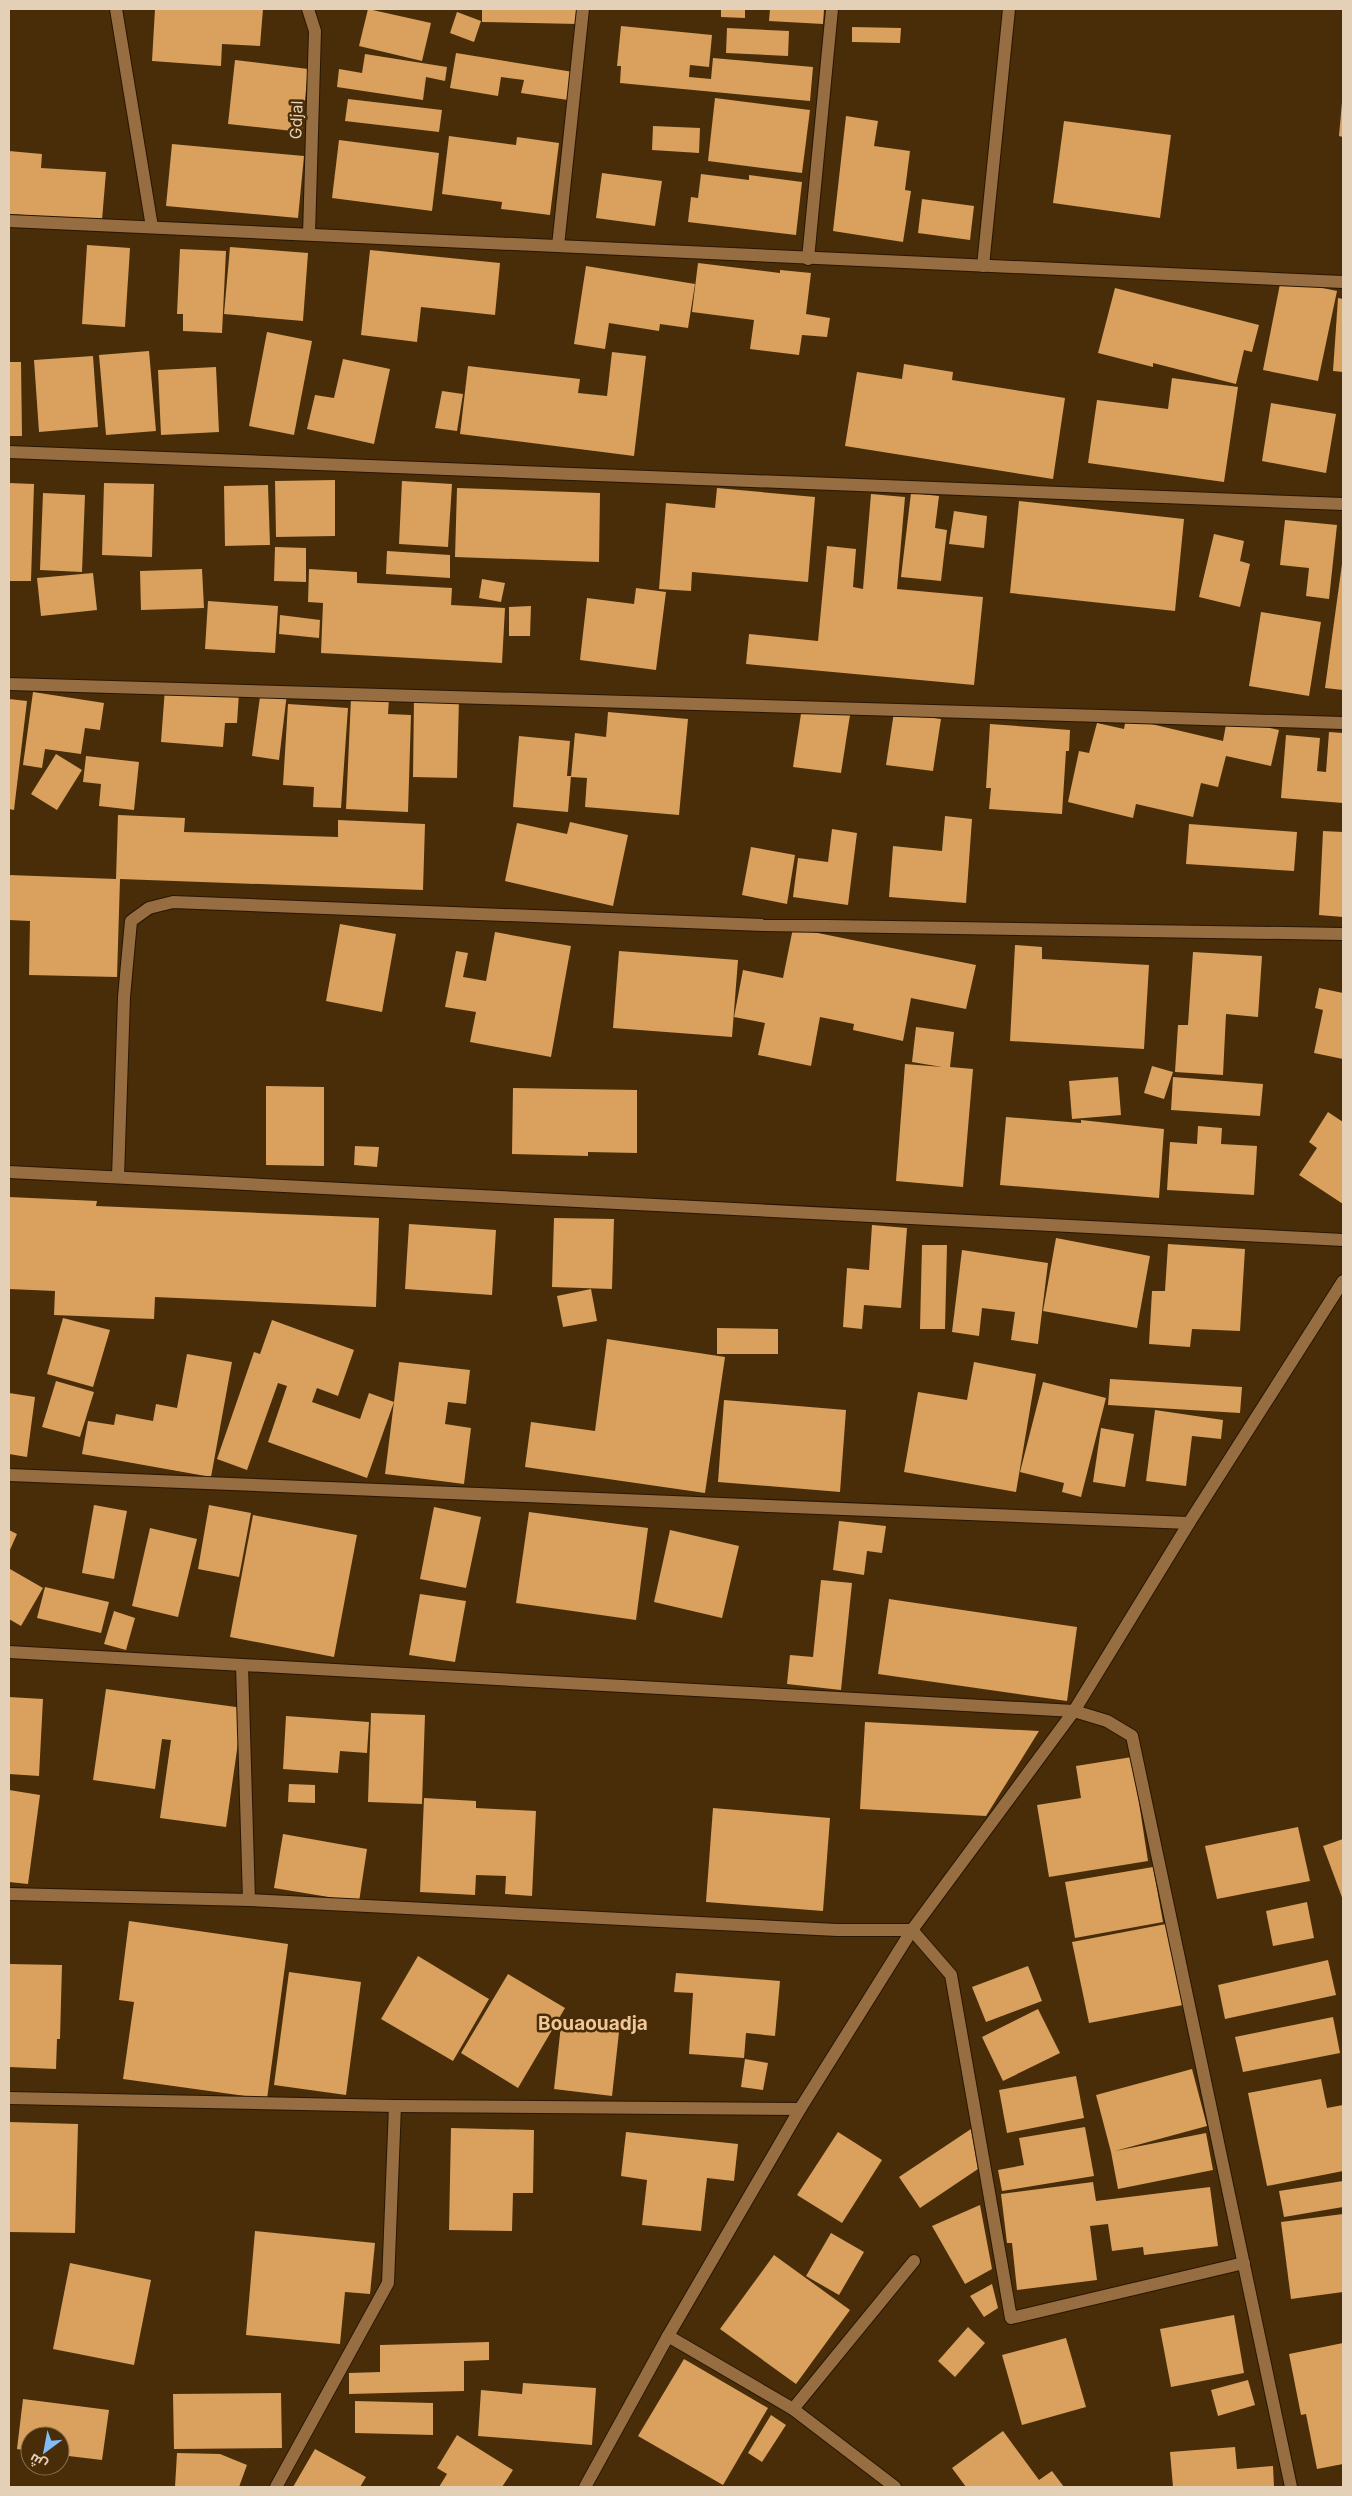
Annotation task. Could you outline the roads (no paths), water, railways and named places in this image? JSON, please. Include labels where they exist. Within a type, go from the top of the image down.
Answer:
[{"type":"street","points":[[116,9],[152,227]]},
{"type":"street","name":"Gdjal","points":[[308,9],[315,31],[309,234]]},
{"type":"street","points":[[558,246],[583,9]]},
{"type":"street","points":[[808,259],[832,9]]},
{"type":"street","points":[[983,266],[1009,9]]},
{"type":"street","points":[[9,221],[1343,282]]},
{"type":"street","points":[[9,452],[1343,504]]},
{"type":"street","points":[[9,684],[1343,723]]},
{"type":"street","points":[[118,1177],[124,998],[131,921],[149,908],[173,902],[763,925],[1343,934]]},
{"type":"street","points":[[9,1172],[1343,1240]]},
{"type":"street","points":[[585,2487],[668,2336],[800,2110],[912,1930],[1074,1711],[1189,1523],[1343,1281]]},
{"type":"street","points":[[9,1475],[1189,1523]]},
{"type":"street","points":[[9,1652],[1074,1711],[1107,1721],[1132,1736],[1291,2487]]},
{"type":"street","points":[[242,1665],[250,1900]]},
{"type":"street","points":[[9,1894],[250,1900],[837,1930],[912,1930],[951,1976],[1011,2318],[1244,2263]]},
{"type":"street","points":[[9,2098],[395,2106],[800,2110]]},
{"type":"street","points":[[276,2487],[388,2283],[395,2106]]},
{"type":"street","points":[[794,2409],[914,2261]]},
{"type":"street","points":[[668,2336],[794,2409],[895,2487]]},
{"type":"district","name":"Bouaouadja","points":[[593,2023]]}]
